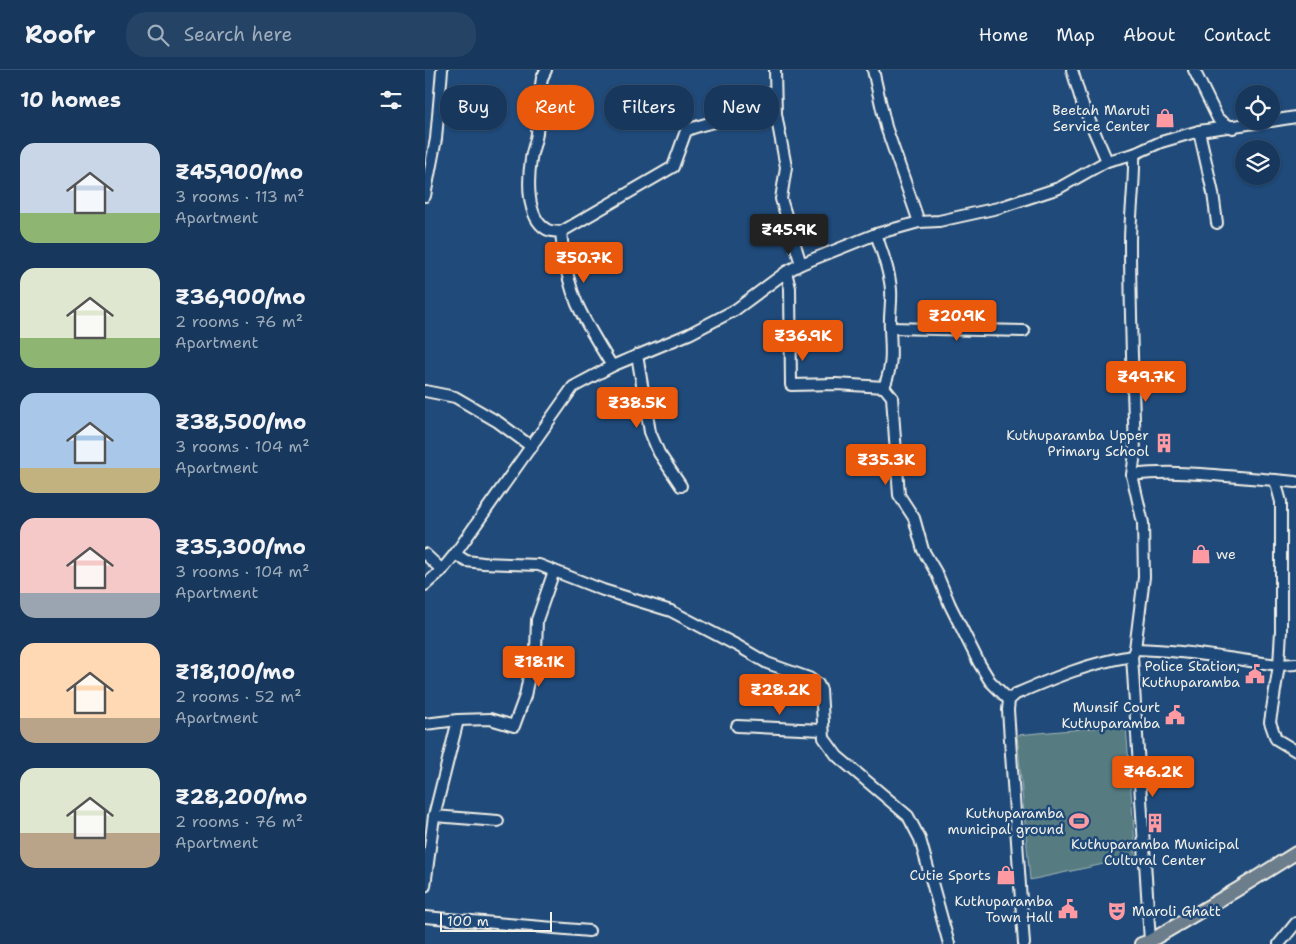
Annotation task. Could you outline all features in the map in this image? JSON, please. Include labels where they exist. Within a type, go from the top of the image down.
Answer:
[{"type":"main road","points":[[1146,942],[1296,853]]},
{"type":"street","points":[[425,196],[436,139],[442,70]]},
{"type":"street","points":[[546,70],[542,78],[536,136],[531,158],[529,199],[534,212],[546,229],[561,232],[673,167],[686,131],[704,126]]},
{"type":"street","points":[[775,70],[775,85]]},
{"type":"street","points":[[873,70],[886,127],[919,222]]},
{"type":"street","points":[[1072,70],[1082,103],[1107,161]]},
{"type":"street","points":[[1194,70],[1218,119],[1233,128]]},
{"type":"street","points":[[1280,119],[1296,117]]},
{"type":"street","points":[[425,585],[442,570],[455,554],[573,387],[612,366],[689,334],[735,310],[786,272],[801,264],[876,234],[919,222],[939,222],[998,208],[1059,188],[1107,161],[1134,154],[1161,142],[1199,131],[1233,128]]},
{"type":"street","points":[[779,130],[786,167],[781,199],[801,264]]},
{"type":"street","points":[[1199,131],[1213,193],[1217,223]]},
{"type":"street","points":[[1134,154],[1135,168],[1130,221],[1130,294],[1135,453],[1132,475],[1143,523],[1144,577],[1134,653],[1146,942]]},
{"type":"street","points":[[561,232],[563,254],[576,302],[612,366]]},
{"type":"street","points":[[876,234],[885,260],[891,289],[890,328],[892,352],[884,386],[892,397],[899,495],[914,518],[923,550],[937,574],[979,663],[990,681],[1009,700]]},
{"type":"street","points":[[786,272],[790,288],[791,385],[884,386]]},
{"type":"street","points":[[890,328],[1024,331]]},
{"type":"street","points":[[637,355],[650,432],[659,453],[681,486]]},
{"type":"street","points":[[425,391],[455,398],[498,422],[531,446]]},
{"type":"street","points":[[1132,475],[1176,473],[1296,482]]},
{"type":"street","points":[[1275,480],[1281,502],[1281,630],[1279,666],[1270,722],[1277,739],[1296,751]]},
{"type":"street","points":[[425,554],[442,570]]},
{"type":"street","points":[[455,554],[466,561],[483,564],[534,564],[603,590],[671,611],[767,663],[809,678],[818,684],[821,690],[824,738],[837,756],[908,816],[920,839],[949,944]]},
{"type":"street","points":[[425,724],[490,719],[514,726],[525,696],[533,656],[536,651],[537,620],[554,571]]},
{"type":"street","points":[[1024,944],[1008,710],[1009,700],[1016,694],[1074,670],[1134,653],[1160,650],[1279,666],[1296,664]]},
{"type":"street","points":[[425,886],[434,816],[458,720]]},
{"type":"street","points":[[737,726],[823,730]]},
{"type":"street","points":[[434,816],[498,821]]},
{"type":"street","points":[[425,917],[589,931]]},
{"type":"street","points":[[1279,944],[1296,923]]},
{"type":"green space","name":"Kuthuparamba municipal ground","points":[[1126,725],[1136,857],[1030,880],[1017,735]]},
{"type":"place","name":"Beetah Maruti Service Center","points":[[1165,118]]},
{"type":"place","name":"Kuthuparamba Upper Primary School","points":[[1164,443]]},
{"type":"place","name":"we","points":[[1201,554]]},
{"type":"place","name":"Police Station, Kuthuparamba","points":[[1255,674]]},
{"type":"place","name":"Munsif Court Kuthuparamba","points":[[1175,715]]},
{"type":"place","name":"Kuthuparamba municipal ground","points":[[1079,821]]},
{"type":"place","name":"Kuthuparamba Municipal Cultural Center","points":[[1155,823]]},
{"type":"place","name":"Cutie Sports","points":[[1006,875]]},
{"type":"place","name":"Kuthuparamba Town Hall","points":[[1068,909]]},
{"type":"place","name":"Maroli Ghatt","points":[[1117,911]]}]
